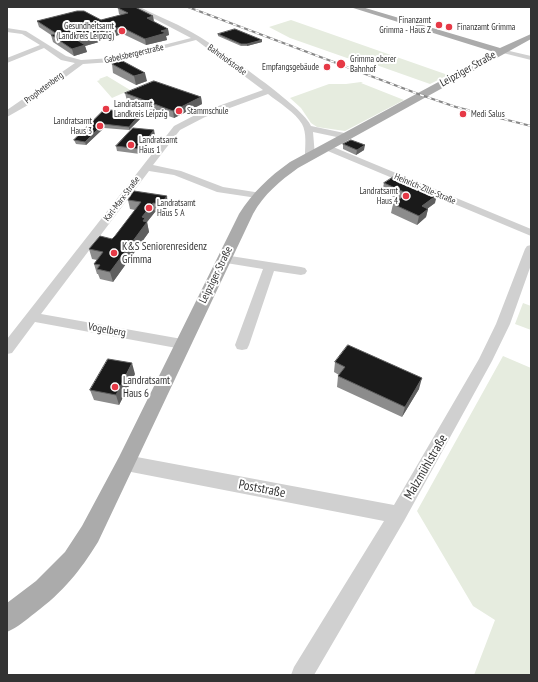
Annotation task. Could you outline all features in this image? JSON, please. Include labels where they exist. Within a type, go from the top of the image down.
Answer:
[{"type":"main road","points":[[354,7],[500,51]]},
{"type":"main road","name":"Leipziger Straße","points":[[7,619],[45,590],[73,560],[90,534],[126,463],[182,344],[246,214],[257,195],[277,177],[310,156],[500,51],[531,36]]},
{"type":"street","name":"Bahnhofstraße","points":[[135,7],[197,38],[269,91],[299,116],[306,123],[308,128]]},
{"type":"street","points":[[13,24],[18,27],[18,31]]},
{"type":"street","name":"Gabelsbergerstraße","points":[[7,30],[26,33],[64,58],[81,62],[112,60],[197,38]]},
{"type":"street","points":[[7,61],[44,46]]},
{"type":"street","points":[[500,51],[531,58]]},
{"type":"street","name":"Prophetenberg","points":[[7,114],[25,103],[81,62]]},
{"type":"street","name":"Karl-Marx-Straße","points":[[7,349],[146,167],[180,125],[202,115],[269,91]]},
{"type":"street","points":[[310,156],[308,128],[346,136]]},
{"type":"street","name":"Heinrich-Zille-Straße","points":[[326,147],[528,232]]},
{"type":"street","points":[[146,167],[178,173],[221,190],[257,195]]},
{"type":"street","name":"Malzmühlstraße","points":[[302,675],[398,515],[485,361],[503,324],[531,249]]},
{"type":"street","points":[[224,259],[301,271]]},
{"type":"street","points":[[242,345],[270,266]]},
{"type":"street","name":"Vogelberg","points":[[32,317],[182,344]]},
{"type":"street","name":"Poststraße","points":[[126,463],[398,515]]},
{"type":"shaded area","points":[[291,20],[448,75],[430,84],[365,61],[347,58],[290,38],[269,27]]},
{"type":"shaded area","points":[[107,76],[130,90],[112,98],[97,81]]},
{"type":"shaded area","points":[[363,82],[361,83],[404,100],[345,131],[317,127],[311,123],[301,108],[290,98],[329,84]]},
{"type":"shaded area","points":[[523,303],[531,306],[531,330],[515,324]]},
{"type":"shaded area","points":[[503,356],[531,368],[531,675],[474,675],[495,620],[473,606],[417,511]]},
{"type":"building","points":[[135,7],[153,16],[147,18],[168,29],[161,31],[166,33],[145,39],[121,27],[97,33],[98,34],[95,35],[97,36],[77,40],[85,45],[72,49],[51,35],[57,34],[37,21],[77,11],[84,11],[101,20],[128,13],[118,8]]},
{"type":"building","points":[[235,29],[262,40],[241,44],[218,34]]},
{"type":"building","points":[[115,57],[145,73],[134,76],[112,64]]},
{"type":"building","points":[[154,81],[201,97],[173,111],[125,93]]},
{"type":"building","points":[[105,109],[139,115],[129,127],[103,124],[85,142],[74,140]]},
{"type":"building","points":[[133,128],[154,130],[139,149],[116,146]]},
{"type":"building","points":[[351,140],[365,145],[357,150],[343,144]]},
{"type":"building","points":[[395,176],[437,195],[422,206],[428,209],[419,216],[393,204],[405,195],[402,194],[404,192],[384,183]]},
{"type":"building","points":[[134,191],[167,196],[161,204],[153,203],[142,217],[145,218],[143,221],[147,222],[110,272],[97,269],[100,265],[94,264],[103,252],[89,249],[100,236],[112,239],[115,236],[141,202],[128,200]]},
{"type":"building","points":[[348,345],[422,378],[405,407],[338,376],[345,367],[335,362]]},
{"type":"building","points":[[108,359],[132,363],[116,395],[90,390]]},
{"type":"railway","points":[[188,7],[421,95],[456,107],[531,126]]},
{"type":"place","name":"Finanzamt Grimma - Haus Z","points":[[439,25]]},
{"type":"place","name":"Finanzamt Grimma","points":[[449,27]]},
{"type":"place","name":"Gesundheitsamt (Landkreis Leipzig)","points":[[122,31]]},
{"type":"place","name":"Grimma oberer Bahnhof","points":[[341,64]]},
{"type":"place","name":"Empfangsgebäude","points":[[327,67]]},
{"type":"place","name":"Landratsamt Landkreis Leipzig","points":[[106,109]]},
{"type":"place","name":"Stammschule","points":[[179,111]]},
{"type":"place","name":"Medi Salus","points":[[463,114]]},
{"type":"place","name":"Landratsamt Haus 3","points":[[100,126]]},
{"type":"place","name":"Landratsamt Haus 1","points":[[131,145]]},
{"type":"place","name":"Landratsamt Haus 4","points":[[406,196]]},
{"type":"place","name":"Landratsamt Haus 5 A","points":[[149,208]]},
{"type":"place","name":"K&S Seniorenresidenz Grimma","points":[[114,253]]},
{"type":"place","name":"Landratsamt Haus 6","points":[[115,387]]}]
